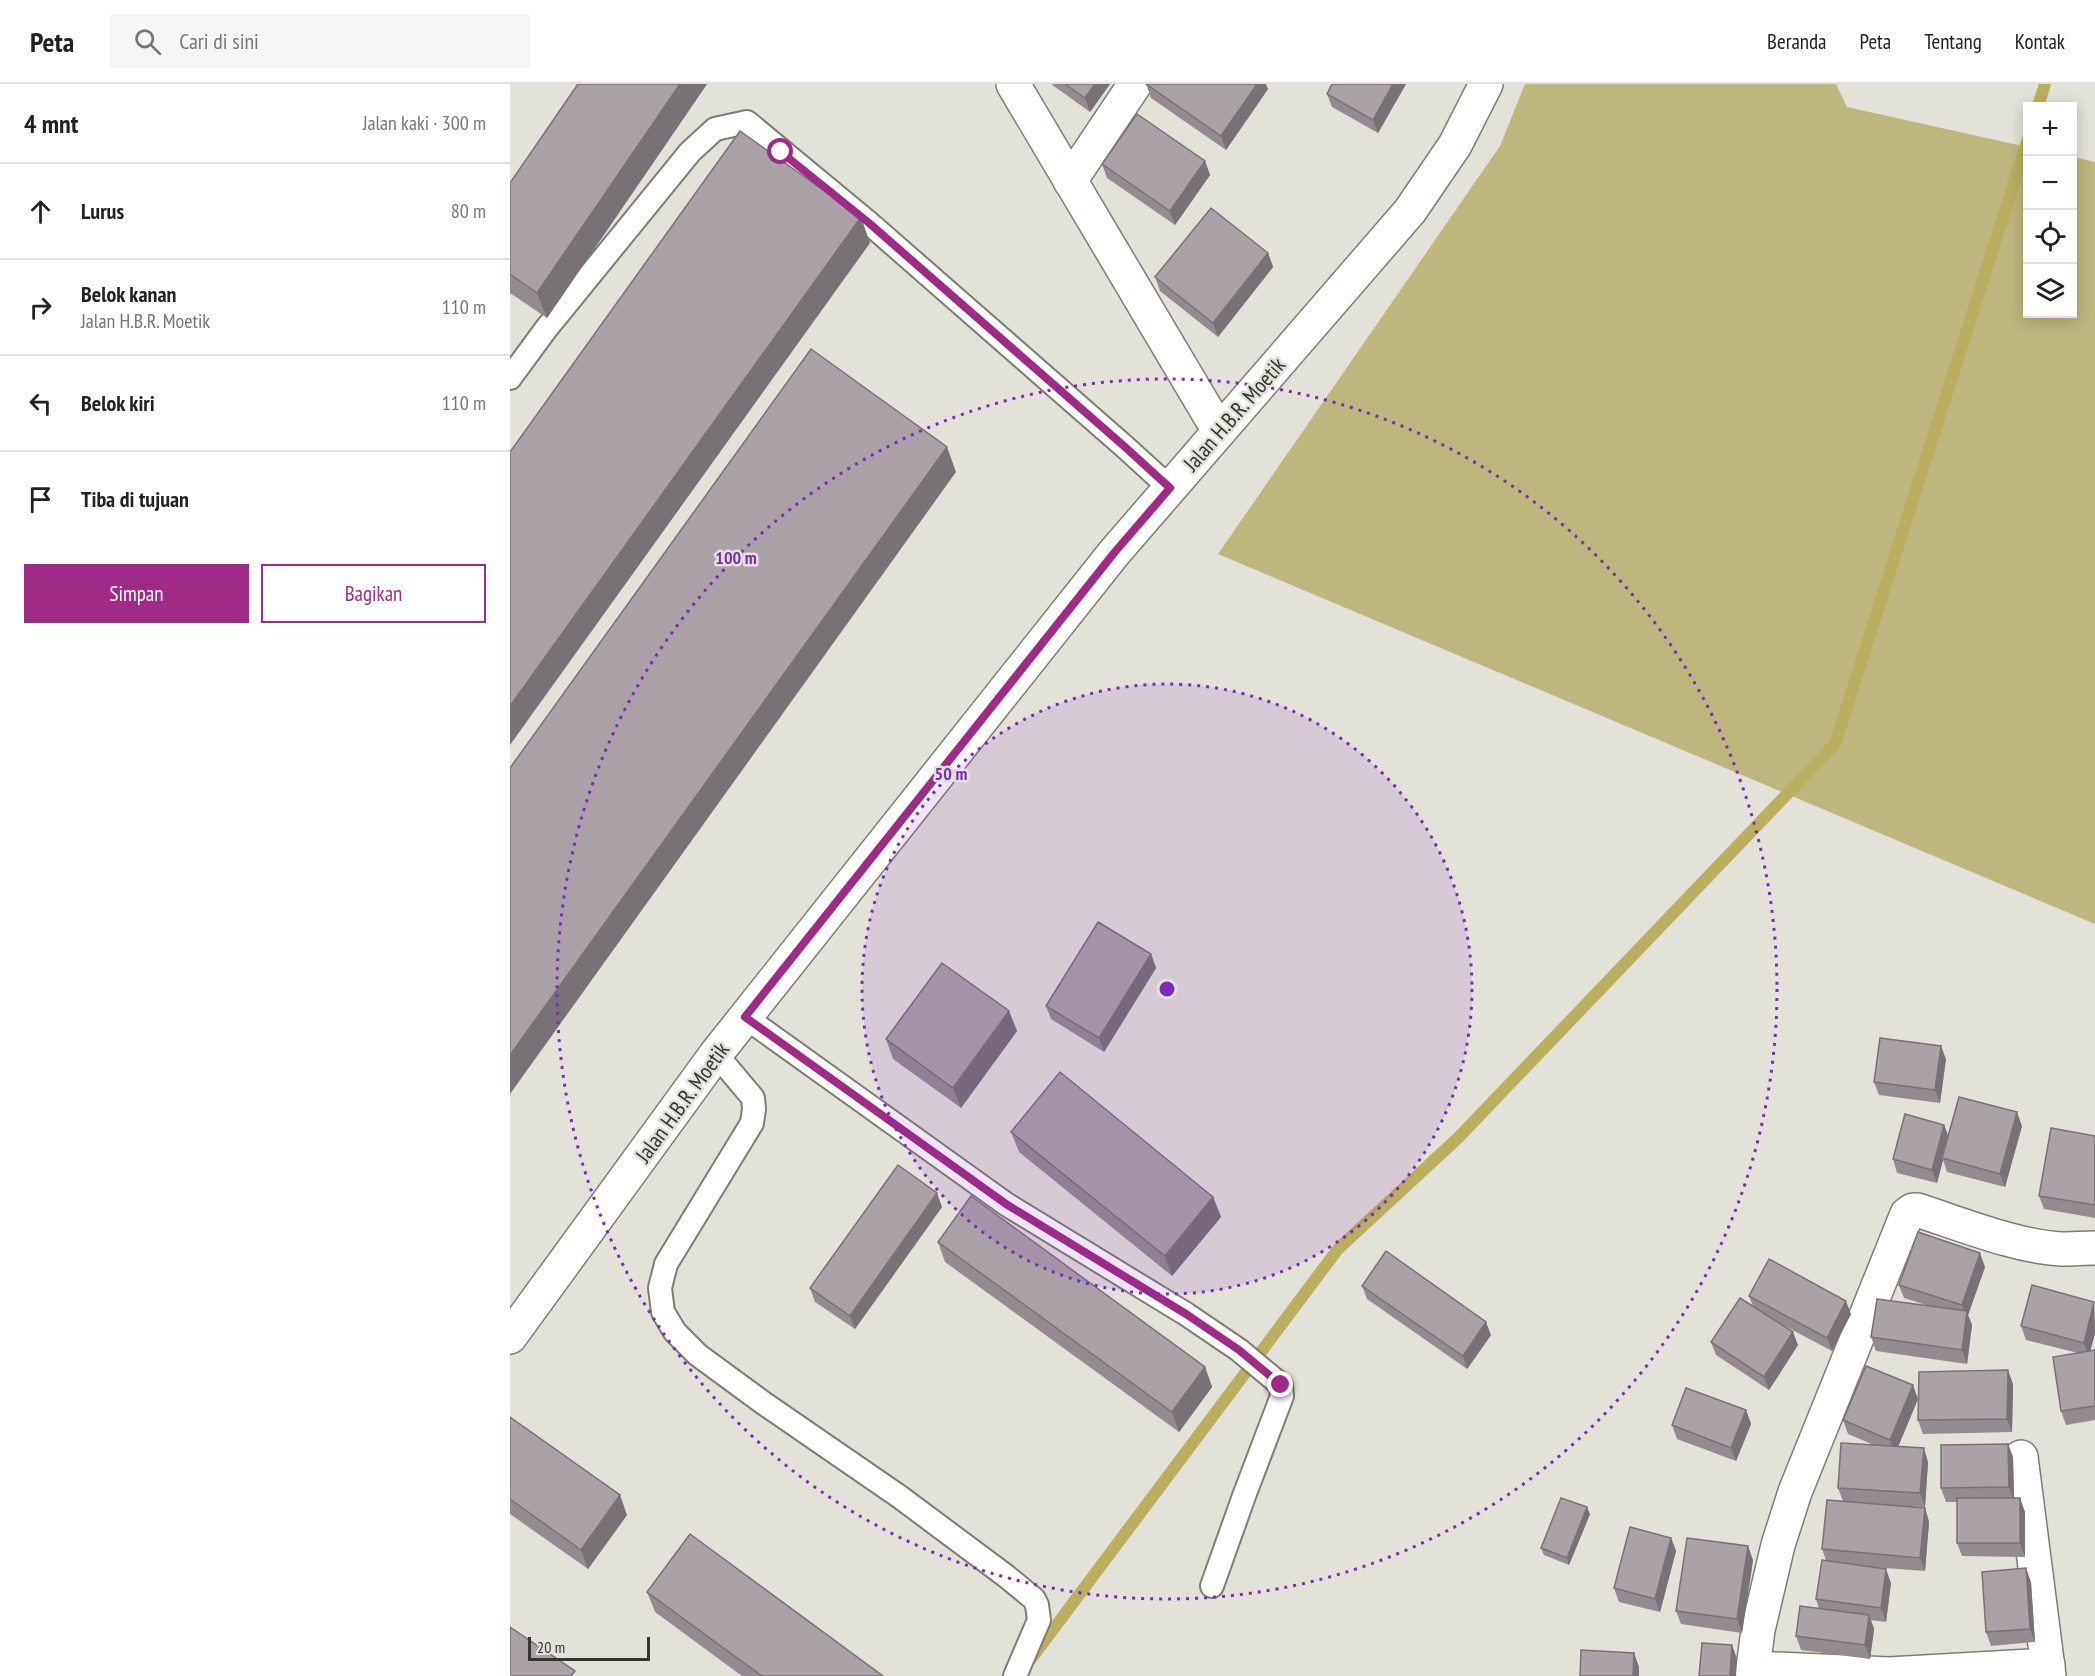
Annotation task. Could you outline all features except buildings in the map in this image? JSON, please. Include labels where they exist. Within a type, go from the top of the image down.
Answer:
[{"type":"street","points":[[1014,84],[1219,431]]},
{"type":"street","points":[[1070,181],[1135,84]]},
{"type":"street","name":"Jalan H.B.R. Moetik","points":[[510,1336],[716,1054],[1114,553],[1410,212],[1455,145],[1486,84]]},
{"type":"street","points":[[2021,1457],[2048,1670],[1888,1674],[1753,1672],[1761,1619],[1778,1545],[1795,1491],[1907,1214],[1917,1210],[2040,1246],[2061,1249],[2095,1248]]},
{"type":"lane","points":[[510,378],[546,329],[690,152],[715,129],[747,122],[869,223],[1170,488]]},
{"type":"lane","points":[[745,1017],[1006,1204],[1186,1314],[1239,1350],[1281,1385],[1282,1396],[1212,1586]]},
{"type":"lane","points":[[716,1054],[753,1098],[752,1123],[666,1264],[660,1288],[663,1312],[675,1332],[698,1355],[900,1497],[1034,1599],[1039,1620],[1015,1676]]},
{"type":"shaded area","points":[[1525,84],[1836,84],[1847,107],[2023,146],[2023,318],[2077,318],[2077,158],[2095,162],[2095,924],[1218,554],[1500,146]]},
{"type":"waterway","points":[[2039,102],[2045,84]]},
{"type":"waterway","points":[[1031,1659],[1338,1249],[1458,1138],[1835,744],[2023,155]]},
{"type":"route","points":[[781,152],[869,223],[1170,488],[1114,553],[745,1017],[1006,1204],[1186,1314],[1239,1350],[1281,1385]]}]
